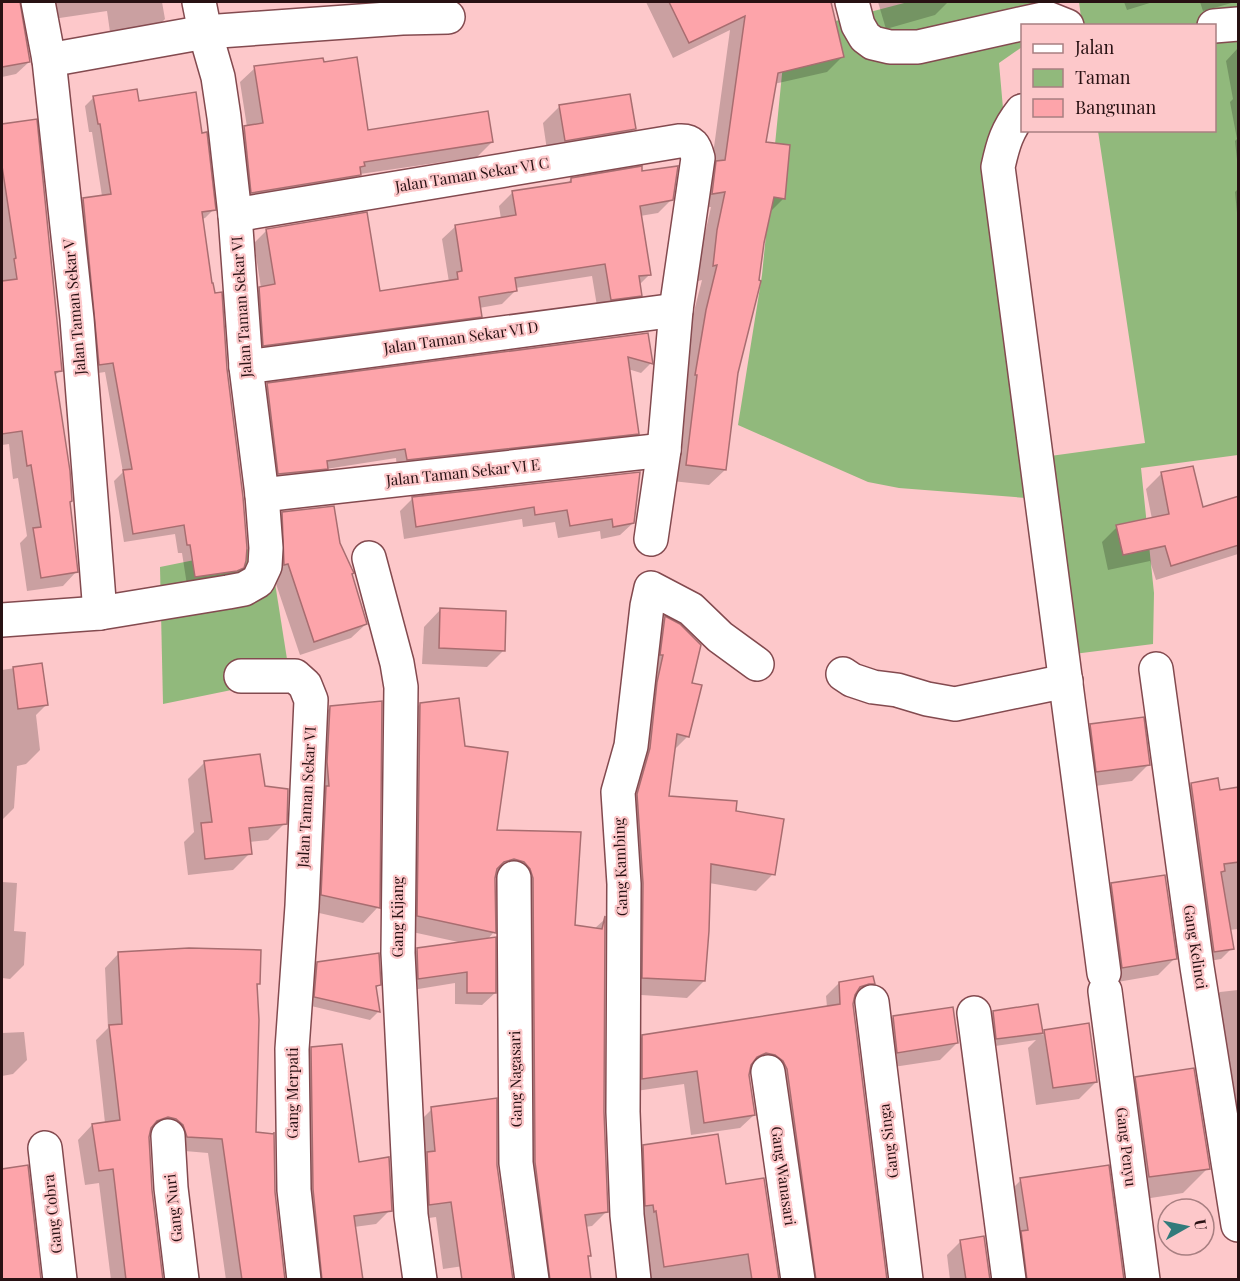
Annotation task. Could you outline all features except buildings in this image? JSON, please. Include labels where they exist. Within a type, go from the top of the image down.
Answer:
[{"type":"street","name":"Jalan Taman Sekar V","points":[[38,2],[49,60],[77,319],[100,613]]},
{"type":"street","points":[[852,2],[858,25],[865,37],[873,43],[890,47],[918,47],[1052,15]]},
{"type":"street","points":[[49,60],[202,17],[448,17]]},
{"type":"street","name":"Jalan Taman Sekar VI","points":[[2,620],[100,613],[243,589],[258,580],[265,566],[262,495],[246,367],[235,215],[218,77],[202,17]]},
{"type":"street","points":[[1216,26],[1239,24]]},
{"type":"street","name":"Gang Penyu","points":[[1021,113],[1010,126],[1003,143],[998,167],[1143,1280]]},
{"type":"street","name":"Jalan Taman Sekar VI C","points":[[235,215],[686,140],[692,142],[698,158],[676,310]]},
{"type":"street","points":[[651,539],[664,450],[676,310]]},
{"type":"street","name":"Jalan Taman Sekar VI D","points":[[246,367],[676,310]]},
{"type":"street","name":"Jalan Taman Sekar VI E","points":[[262,495],[664,450]]},
{"type":"street","name":"Gang Kijang","points":[[369,558],[398,663],[401,687],[398,953],[411,1215],[420,1280]]},
{"type":"street","name":"Gang Kambing","points":[[634,1280],[627,1215],[624,1124],[624,884],[618,792],[631,746],[651,588],[691,609],[720,637],[757,664]]},
{"type":"street","name":"Gang Kelinci","points":[[1156,669],[1197,967],[1239,1225]]},
{"type":"street","points":[[843,674],[852,680],[873,687],[897,690],[955,704],[1066,681]]},
{"type":"street","name":"Jalan Taman Sekar VI","points":[[241,676],[295,676],[305,685],[311,700],[302,906]]},
{"type":"street","name":"Gang Nagasari","points":[[514,878],[516,1163],[532,1280]]},
{"type":"street","name":"Gang Merpati","points":[[302,906],[292,1049],[294,1190],[304,1280]]},
{"type":"street","name":"Gang Singa","points":[[872,1002],[906,1280]]},
{"type":"street","points":[[974,1013],[1009,1280]]},
{"type":"street","name":"Gang Wanasari","points":[[768,1072],[798,1280]]},
{"type":"street","name":"Gang Nuri","points":[[168,1136],[171,1188],[182,1280]]},
{"type":"street","name":"Gang Cobra","points":[[45,1148],[60,1280]]},
{"type":"green space","points":[[908,2],[1051,2],[1050,22],[1021,24],[1021,48],[999,63],[1011,199],[1043,457],[1145,443],[1098,132],[1216,132],[1216,24],[1082,24],[1079,2],[1238,2],[1238,455],[1141,468],[1154,593],[1153,644],[1058,656],[1040,499],[899,488],[868,482],[738,425],[762,275],[786,34]]},
{"type":"green space","points":[[269,545],[290,678],[163,704],[160,567]]}]
